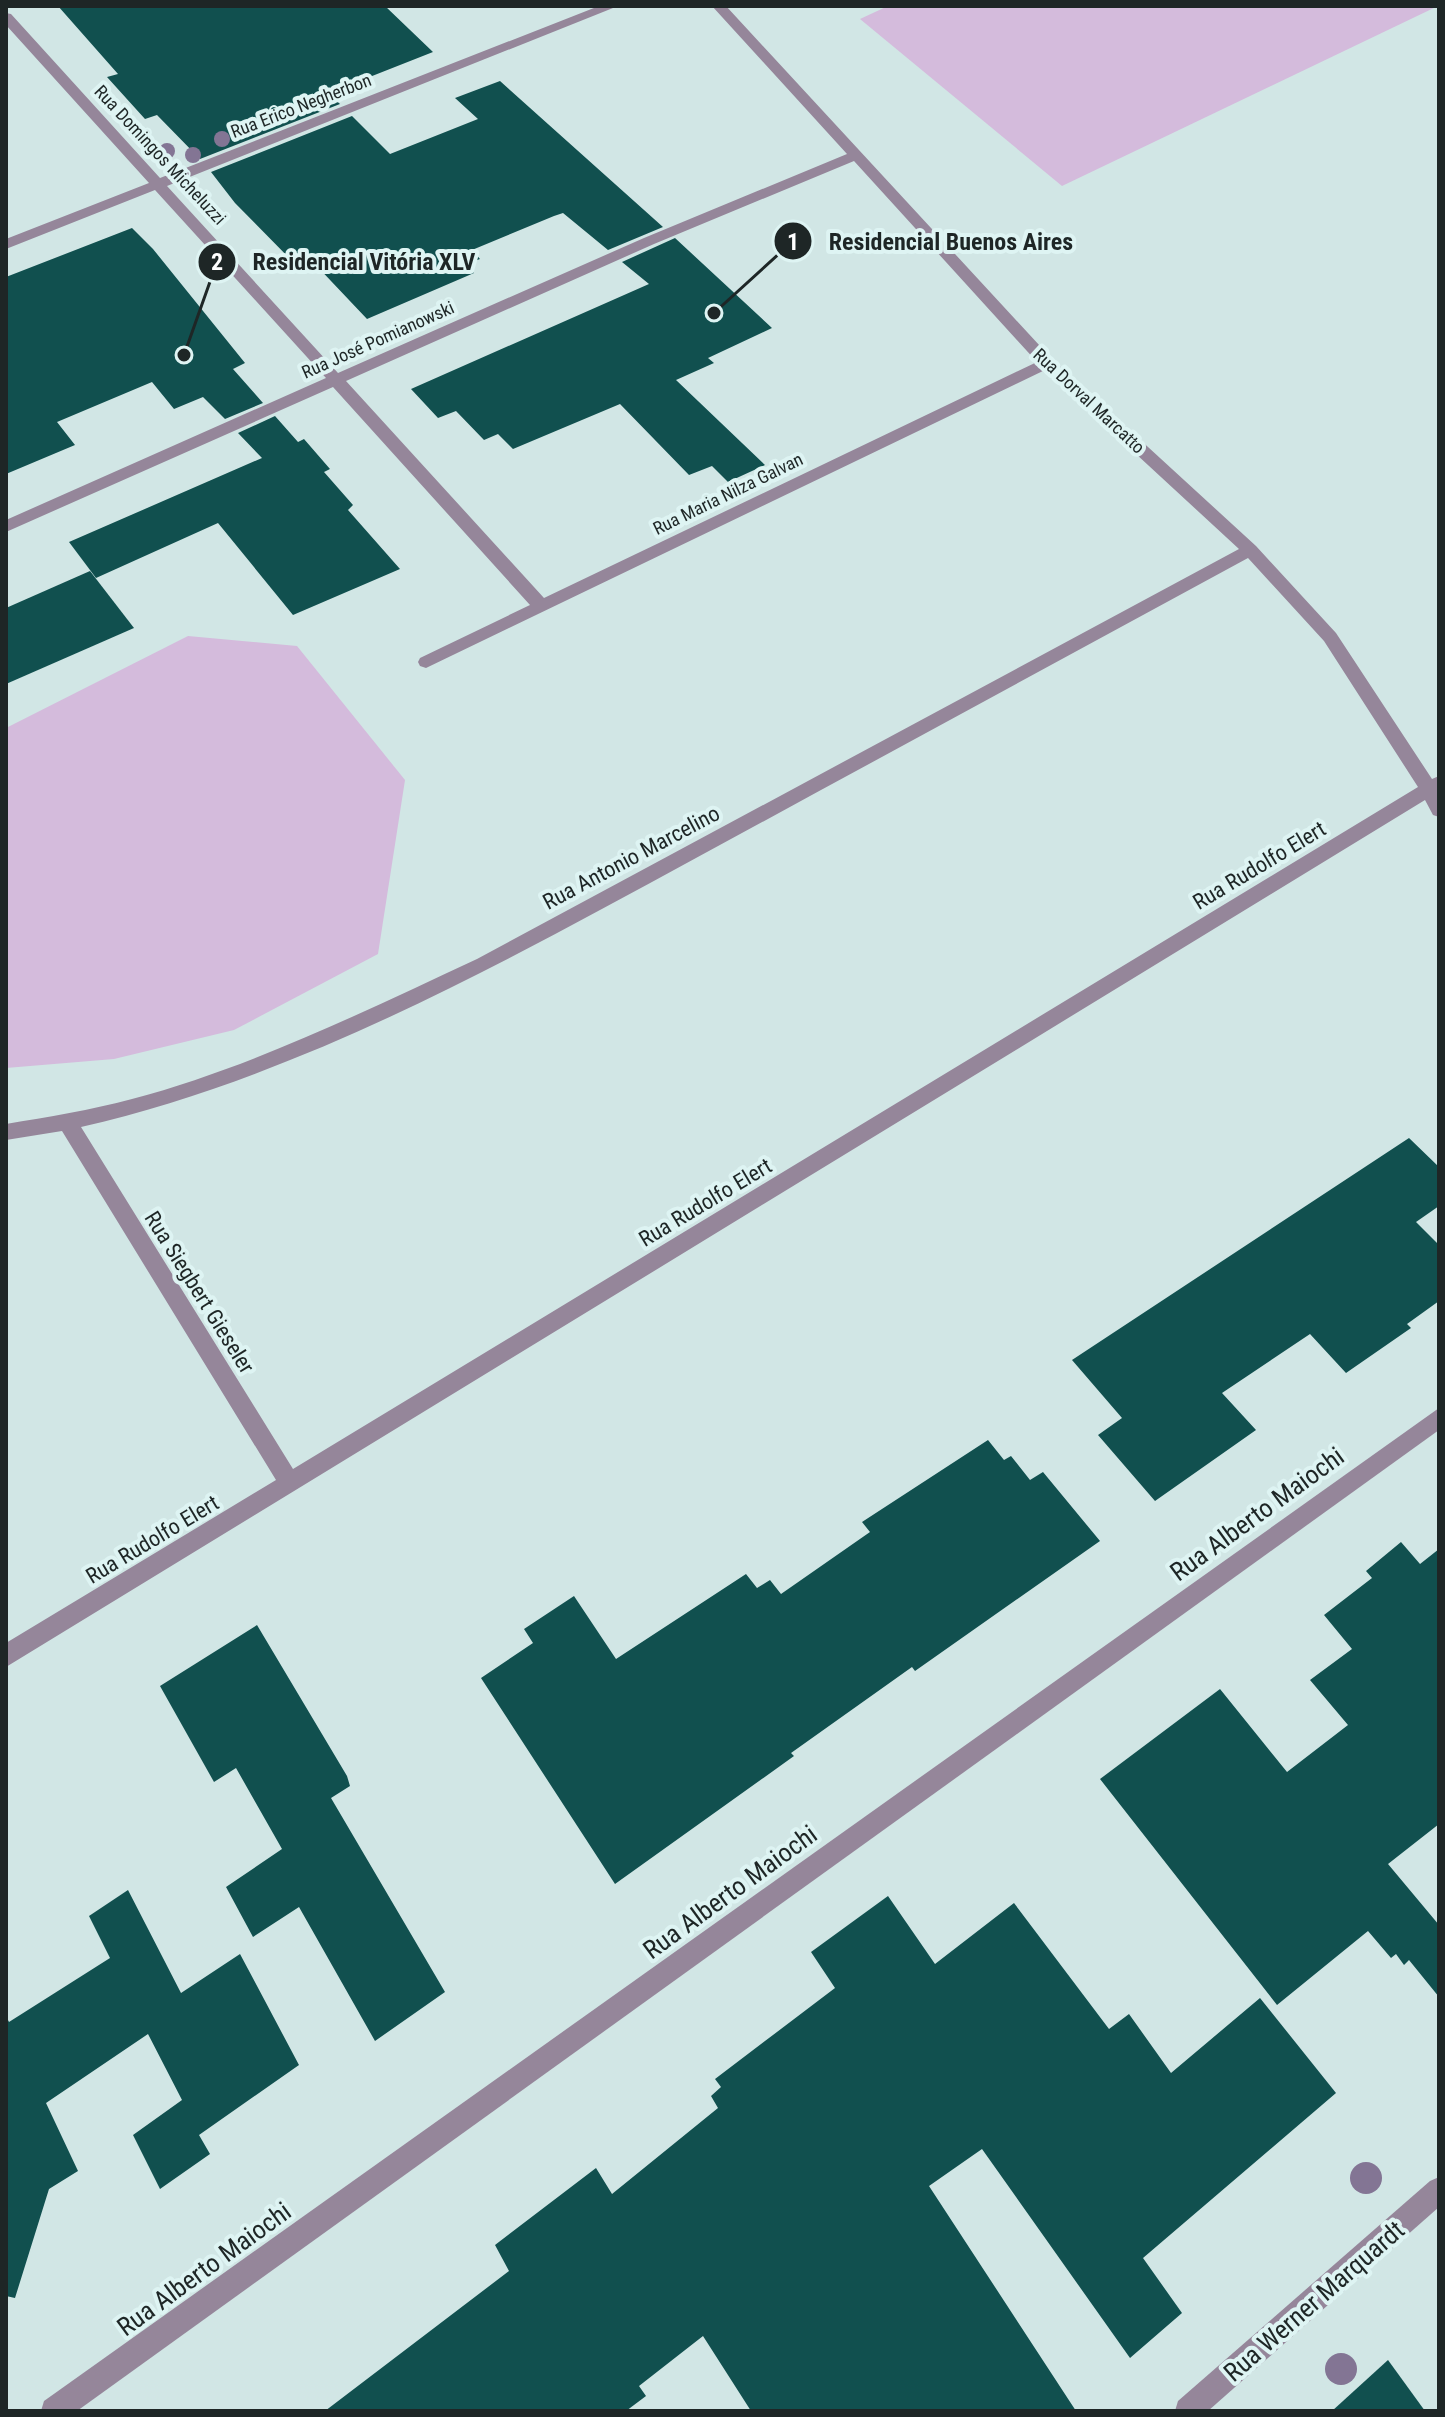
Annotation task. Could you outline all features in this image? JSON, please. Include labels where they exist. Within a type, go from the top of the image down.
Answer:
[{"type":"street","name":"Rua Erico Negherbon","points":[[6,244],[611,6]]},
{"type":"street","name":"Rua Dorval Marcatto","points":[[719,6],[1047,363],[1250,550],[1330,637],[1434,786],[1439,810]]},
{"type":"street","name":"Rua Domingos Micheluzzi","points":[[6,17],[541,606]]},
{"type":"street","name":"Rua José Pomianowski","points":[[6,526],[649,241],[856,155]]},
{"type":"street","name":"Rua Maria Nilza Galvan","points":[[426,662],[1047,363]]},
{"type":"street","name":"Rua Antonio Marcelino","points":[[6,1132],[69,1125],[148,1106],[226,1079],[371,1017],[484,964],[1250,550]]},
{"type":"street","name":"Rua Rudolfo Elert","points":[[6,1656],[1434,786]]},
{"type":"street","name":"Rua Siegbert Gieseler","points":[[69,1125],[290,1484]]},
{"type":"street","name":"Rua Alberto Maiochi","points":[[54,2411],[1439,1418]]},
{"type":"street","name":"Rua Werner Marquardt","points":[[1188,2411],[1439,2190]]},
{"type":"shaded area","points":[[888,6],[1438,6],[1062,186],[860,19]]},
{"type":"shaded area","points":[[188,636],[297,646],[405,780],[378,954],[234,1030],[114,1059],[6,1068],[6,728]]},
{"type":"building","points":[[58,6],[385,6],[433,52],[329,93],[340,104],[200,159],[157,115],[145,119],[107,77],[118,74]]},
{"type":"building","points":[[500,81],[663,227],[608,250],[563,213],[472,250],[480,259],[464,265],[474,273],[367,319],[313,262],[299,268],[235,203],[211,172],[352,116],[390,154],[478,119],[455,98]]},
{"type":"building","points":[[132,228],[153,249],[245,363],[233,369],[263,403],[225,419],[203,397],[174,409],[152,382],[57,422],[75,445],[6,474],[6,277]]},
{"type":"building","points":[[675,238],[772,328],[708,358],[714,363],[676,380],[765,465],[728,482],[712,466],[689,475],[620,404],[513,449],[498,434],[484,440],[456,411],[438,418],[411,389],[649,284],[622,262]]},
{"type":"building","points":[[275,416],[298,442],[304,439],[330,469],[324,472],[353,505],[348,510],[400,569],[293,615],[218,523],[96,578],[69,542],[262,458],[238,433]]},
{"type":"building","points":[[90,571],[134,628],[6,684],[6,608]]},
{"type":"building","points":[[1409,1138],[1439,1167],[1439,1206],[1416,1222],[1439,1245],[1439,1301],[1407,1324],[1411,1328],[1346,1373],[1310,1334],[1222,1393],[1256,1430],[1155,1501],[1098,1435],[1122,1418],[1072,1360]]},
{"type":"building","points":[[988,1440],[1004,1460],[1011,1456],[1030,1480],[1043,1472],[1100,1541],[915,1671],[912,1667],[615,1884],[481,1678],[533,1643],[524,1629],[574,1596],[616,1659],[746,1574],[757,1588],[770,1580],[781,1594],[870,1532],[862,1522]]},
{"type":"building","points":[[1401,1542],[1420,1564],[1439,1549],[1439,1824],[1388,1864],[1439,1925],[1439,1997],[1409,1960],[1404,1965],[1396,1954],[1391,1958],[1368,1931],[1277,2005],[1100,1779],[1220,1689],[1287,1772],[1348,1725],[1310,1680],[1352,1649],[1324,1615],[1372,1578],[1366,1571]]},
{"type":"building","points":[[257,1625],[347,1776],[350,1786],[331,1798],[445,1992],[375,2041],[299,1907],[253,1937],[226,1887],[282,1849],[236,1768],[214,1782],[160,1686]]},
{"type":"building","points":[[128,1890],[181,1993],[240,1954],[299,2065],[199,2135],[210,2154],[160,2189],[133,2135],[182,2100],[148,2034],[46,2103],[78,2171],[49,2189],[15,2298],[6,2296],[6,2016],[9,2022],[110,1958],[89,1916]]},
{"type":"building","points":[[888,1896],[935,1964],[1014,1903],[1109,2029],[1129,2014],[1171,2073],[1260,1998],[1336,2093],[1143,2258],[1182,2313],[1130,2358],[982,2149],[929,2186],[1076,2411],[751,2411],[703,2336],[639,2386],[646,2396],[626,2411],[325,2411],[509,2271],[495,2245],[596,2168],[612,2194],[718,2108],[711,2096],[721,2087],[715,2079],[835,1988],[811,1952]]},
{"type":"building","points":[[1388,2360],[1425,2411],[1332,2411]]},
{"type":"place","name":"Residencial Buenos Aires","points":[[714,313]]},
{"type":"place","name":"Residencial Vitória XLV","points":[[184,355]]}]
